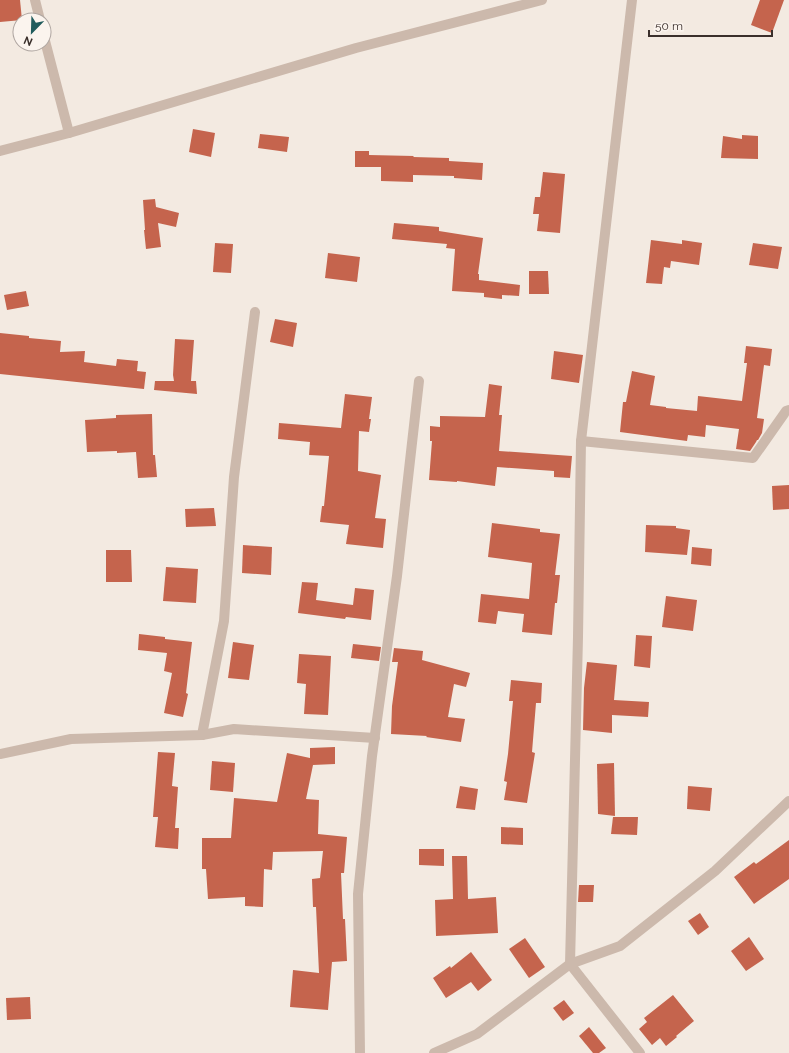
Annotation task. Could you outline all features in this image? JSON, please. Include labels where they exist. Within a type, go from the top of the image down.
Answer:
[{"type":"street","points":[[34,0],[38,12]]},
{"type":"street","points":[[0,151],[69,133],[356,48],[542,0]]},
{"type":"street","points":[[632,0],[581,441],[570,964],[640,1053]]},
{"type":"street","points":[[48,52],[69,133]]},
{"type":"street","points":[[202,735],[224,621],[234,477],[255,312]]},
{"type":"street","points":[[360,1053],[358,894],[375,738],[397,576],[419,381]]},
{"type":"street","points":[[581,441],[754,458],[786,411],[789,410]]},
{"type":"street","points":[[0,754],[71,739],[202,735],[234,729],[375,738]]},
{"type":"street","points":[[434,1053],[477,1034],[570,964],[620,946],[715,871],[789,801]]},
{"type":"building","points":[[0,0],[20,0],[21,12],[12,12],[12,21],[0,22]]},
{"type":"building","points":[[760,0],[784,0],[772,33],[751,25]]},
{"type":"building","points":[[193,129],[215,133],[211,157],[189,152]]},
{"type":"building","points":[[260,134],[289,137],[287,152],[258,148]]},
{"type":"building","points":[[742,135],[758,136],[758,159],[721,158],[723,136],[742,139]]},
{"type":"building","points":[[355,151],[369,151],[369,155],[449,158],[449,161],[483,163],[482,180],[454,178],[454,176],[413,175],[413,182],[381,181],[381,167],[355,167]]},
{"type":"building","points":[[543,172],[565,174],[560,233],[537,231],[539,214],[533,214],[535,197],[540,197]]},
{"type":"building","points":[[155,199],[156,207],[179,213],[176,227],[158,223],[161,247],[146,249],[143,200]]},
{"type":"building","points":[[394,223],[439,227],[439,231],[483,238],[478,274],[479,280],[520,285],[519,296],[502,295],[502,299],[484,297],[484,293],[452,291],[455,249],[446,248],[447,244],[392,239]]},
{"type":"building","points":[[651,240],[682,244],[682,240],[702,243],[699,265],[671,261],[670,268],[664,267],[662,284],[646,283]]},
{"type":"building","points":[[215,243],[233,244],[231,273],[213,272]]},
{"type":"building","points":[[753,243],[782,247],[778,269],[749,265]]},
{"type":"building","points":[[328,253],[360,257],[357,282],[325,278]]},
{"type":"building","points":[[529,271],[548,271],[549,294],[529,294]]},
{"type":"building","points":[[26,291],[29,306],[7,310],[4,295]]},
{"type":"building","points":[[275,319],[297,323],[293,347],[270,342]]},
{"type":"building","points":[[0,333],[61,341],[60,352],[85,351],[84,362],[116,366],[117,359],[138,361],[137,371],[146,372],[144,389],[0,374]]},
{"type":"building","points":[[175,339],[194,340],[191,381],[196,381],[197,394],[154,390],[155,381],[174,381]]},
{"type":"building","points":[[746,346],[772,349],[770,366],[764,365],[757,418],[764,419],[762,433],[750,451],[736,449],[739,429],[706,425],[705,437],[688,435],[687,441],[620,432],[623,402],[626,402],[632,371],[655,376],[650,405],[697,411],[698,396],[742,401],[747,363],[744,363]]},
{"type":"building","points":[[554,351],[583,355],[579,383],[551,379]]},
{"type":"building","points":[[489,384],[502,386],[499,415],[502,415],[499,451],[572,456],[570,478],[554,477],[554,471],[497,467],[495,486],[457,481],[429,480],[432,441],[430,441],[430,426],[440,427],[440,416],[485,417]]},
{"type":"building","points":[[345,394],[372,397],[369,432],[359,431],[358,471],[381,475],[375,518],[386,519],[383,548],[346,544],[349,525],[320,522],[322,506],[324,506],[329,456],[309,455],[310,442],[278,439],[279,423],[341,428]]},
{"type":"building","points":[[152,414],[153,455],[155,455],[157,477],[138,478],[136,452],[87,452],[85,420],[116,418],[116,415]]},
{"type":"building","points":[[789,485],[789,509],[773,510],[772,486]]},
{"type":"building","points":[[214,508],[216,526],[186,527],[185,509]]},
{"type":"building","points":[[492,523],[540,529],[540,532],[560,534],[555,575],[560,575],[557,603],[555,603],[552,635],[522,632],[524,614],[498,611],[496,624],[478,622],[481,594],[529,599],[532,563],[488,557]]},
{"type":"building","points":[[646,525],[676,526],[676,528],[690,530],[687,555],[645,552]]},
{"type":"building","points":[[243,545],[272,547],[271,575],[242,573]]},
{"type":"building","points":[[692,547],[712,549],[711,566],[691,564]]},
{"type":"building","points":[[106,550],[131,550],[132,582],[106,582]]},
{"type":"building","points":[[166,567],[198,569],[196,603],[163,601]]},
{"type":"building","points":[[302,582],[318,583],[316,600],[353,605],[355,588],[374,590],[371,620],[346,617],[345,619],[298,613]]},
{"type":"building","points":[[666,596],[697,600],[693,631],[662,627]]},
{"type":"building","points":[[139,634],[192,642],[186,693],[188,694],[183,717],[164,713],[172,673],[164,671],[167,653],[138,650]]},
{"type":"building","points":[[636,635],[652,636],[650,668],[634,666]]},
{"type":"building","points":[[233,642],[254,645],[249,680],[228,678]]},
{"type":"building","points":[[353,644],[381,647],[379,661],[351,658]]},
{"type":"building","points":[[394,648],[423,651],[422,660],[470,673],[466,687],[454,684],[448,717],[465,719],[461,742],[426,737],[427,736],[391,734],[392,706],[398,662],[392,662]]},
{"type":"building","points":[[299,654],[331,656],[328,715],[304,714],[306,684],[297,683]]},
{"type":"building","points":[[587,662],[617,665],[614,700],[649,702],[648,717],[612,715],[612,733],[583,730],[584,688]]},
{"type":"building","points":[[511,680],[542,683],[541,703],[536,703],[532,752],[535,753],[527,803],[504,800],[507,782],[504,781],[513,701],[509,701]]},
{"type":"building","points":[[335,747],[335,764],[313,765],[306,799],[319,800],[318,834],[347,837],[344,873],[341,873],[347,961],[332,962],[328,1010],[290,1007],[293,970],[319,973],[316,907],[313,907],[312,879],[320,878],[323,851],[273,852],[272,870],[264,869],[263,907],[245,906],[245,897],[208,899],[206,869],[202,869],[202,838],[231,838],[234,798],[277,802],[287,753],[310,758],[310,748]]},
{"type":"building","points":[[158,752],[175,753],[172,786],[178,787],[175,828],[179,828],[178,849],[155,847],[158,817],[153,817]]},
{"type":"building","points":[[212,761],[235,763],[233,792],[210,790]]},
{"type":"building","points":[[614,763],[615,816],[598,814],[597,764]]},
{"type":"building","points":[[460,786],[478,789],[475,810],[456,808]]},
{"type":"building","points":[[688,786],[712,788],[710,811],[687,809]]},
{"type":"building","points":[[613,817],[638,817],[637,835],[611,834]]},
{"type":"building","points":[[501,827],[523,828],[523,845],[501,844]]},
{"type":"building","points":[[789,840],[789,879],[754,904],[734,877],[754,862],[756,864]]},
{"type":"building","points":[[419,849],[444,849],[444,866],[419,865]]},
{"type":"building","points":[[452,856],[467,856],[468,899],[496,897],[498,933],[436,936],[435,900],[453,899]]},
{"type":"building","points":[[579,885],[594,885],[593,902],[578,902]]},
{"type":"building","points":[[700,913],[709,927],[698,935],[688,921]]},
{"type":"building","points":[[749,937],[764,959],[746,971],[731,951]]},
{"type":"building","points":[[525,938],[545,967],[529,978],[509,949]]},
{"type":"building","points":[[471,952],[492,980],[478,991],[471,982],[446,998],[433,978],[450,966],[451,968]]},
{"type":"building","points":[[673,995],[694,1021],[666,1046],[660,1038],[652,1045],[639,1029],[647,1022],[644,1018]]},
{"type":"building","points":[[30,997],[31,1019],[7,1020],[6,998]]},
{"type":"building","points":[[564,1000],[574,1013],[563,1021],[553,1008]]},
{"type":"building","points":[[589,1027],[606,1048],[599,1053],[593,1053],[579,1036]]}]
